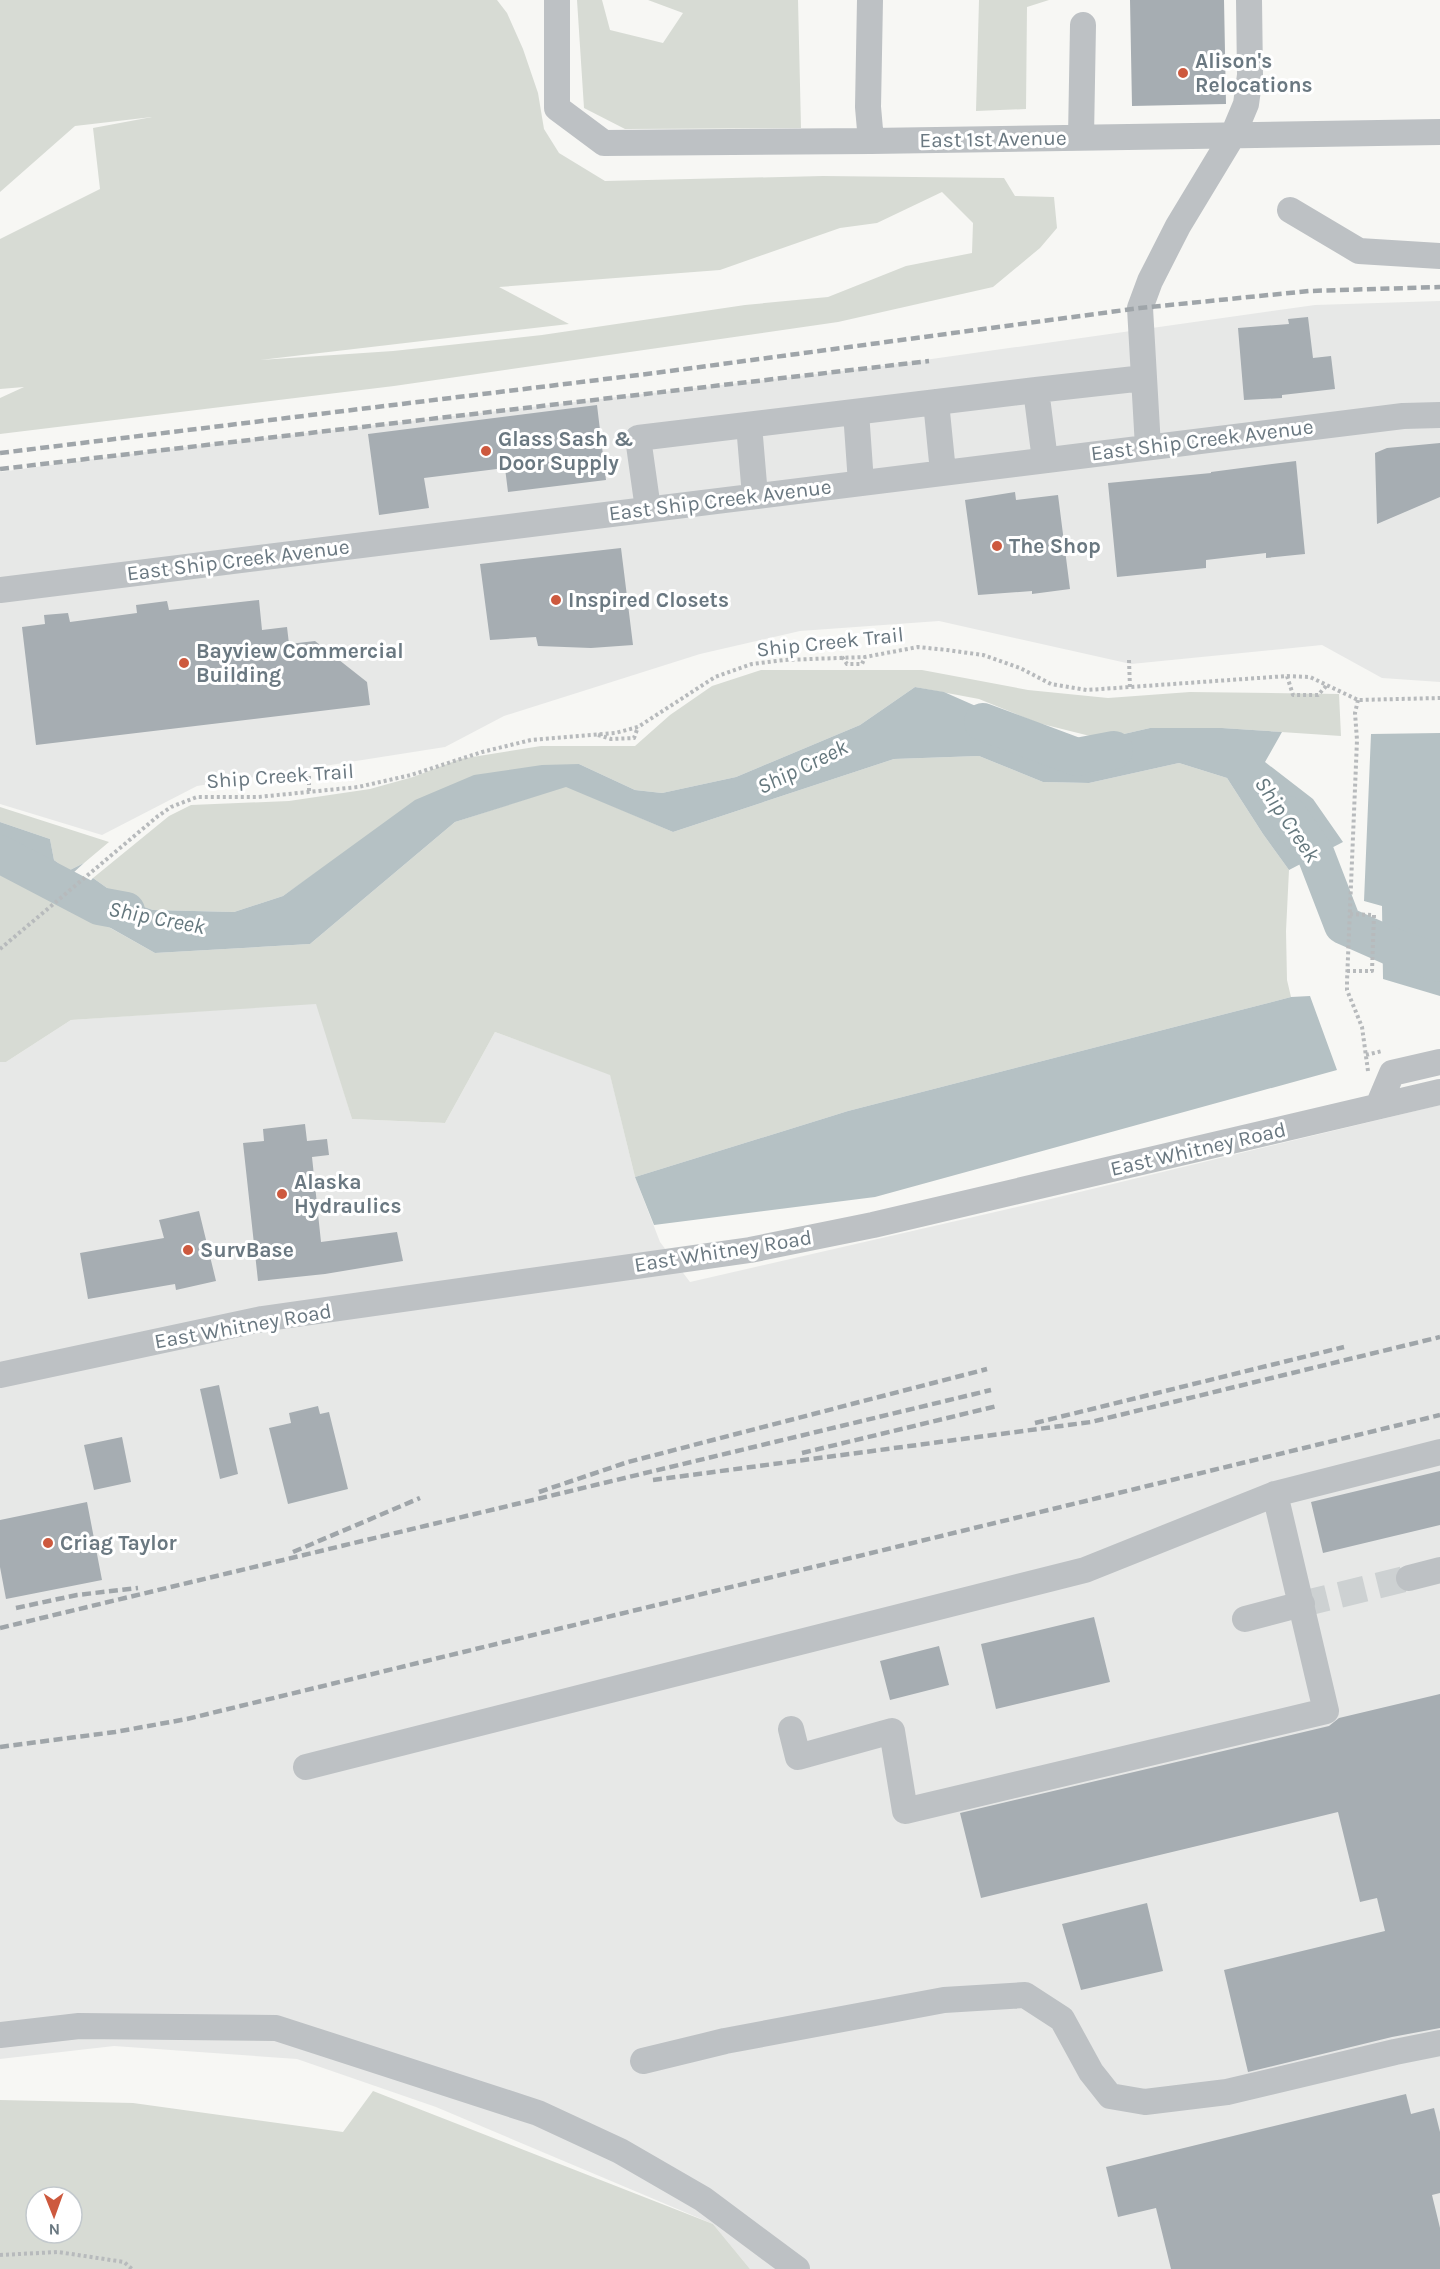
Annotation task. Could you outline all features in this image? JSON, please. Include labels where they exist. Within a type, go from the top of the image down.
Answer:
[{"type":"street","name":"East 1st Avenue","points":[[557,0],[557,108],[604,143],[1440,132]]},
{"type":"street","points":[[870,0],[868,107],[871,141]]},
{"type":"street","points":[[1148,447],[1140,308],[1144,295],[1178,226],[1233,135],[1246,104],[1250,75],[1249,0]]},
{"type":"street","points":[[1081,137],[1083,25]]},
{"type":"street","points":[[1290,210],[1359,251],[1440,256]]},
{"type":"street","points":[[648,509],[638,438],[1144,378]]},
{"type":"street","points":[[1036,390],[1045,460]]},
{"type":"street","points":[[936,402],[943,472]]},
{"type":"street","points":[[856,412],[861,483]]},
{"type":"street","name":"East Ship Creek Avenue","points":[[0,590],[1403,416],[1440,415]]},
{"type":"street","points":[[748,425],[755,496]]},
{"type":"street","points":[[1375,1107],[1392,1072],[1440,1062]]},
{"type":"street","name":"East Whitney Road","points":[[0,1375],[262,1319],[750,1250],[873,1225],[1440,1092]]},
{"type":"street","points":[[306,1767],[1085,1570],[1275,1494],[1440,1452]]},
{"type":"street","points":[[791,1729],[798,1757],[892,1731],[905,1811],[1326,1711],[1275,1494]]},
{"type":"street","points":[[1409,1578],[1440,1570]]},
{"type":"street","points":[[1245,1619],[1302,1604]]},
{"type":"street","points":[[643,2061],[725,2041],[944,2000],[1025,1995],[1062,2019],[1091,2072],[1110,2096],[1145,2102],[1227,2092],[1440,2043]]},
{"type":"street","points":[[0,2035],[79,2026],[276,2028],[538,2113],[620,2151],[703,2199],[797,2269]]},
{"type":"path","name":"Ship Creek Trail","points":[[0,949],[158,816],[171,807],[197,797],[258,797],[369,785],[531,740],[638,728],[715,677],[752,664],[784,660],[865,657],[918,647],[984,655],[1020,668],[1051,684],[1087,690],[1287,676],[1310,677],[1329,684],[1358,700]]},
{"type":"path","points":[[842,657],[847,664],[853,666],[862,664],[865,657]]},
{"type":"path","points":[[1129,660],[1130,688]]},
{"type":"path","points":[[1287,676],[1293,694],[1318,695],[1329,684]]},
{"type":"path","points":[[1375,1107],[1362,1028],[1347,990],[1357,740],[1355,712],[1358,700],[1440,698]]},
{"type":"path","points":[[598,734],[611,739],[634,738],[638,728]]},
{"type":"path","points":[[309,776],[309,793]]},
{"type":"path","points":[[1347,971],[1372,971],[1374,915],[1350,914]]},
{"type":"path","points":[[0,2255],[58,2252],[124,2262],[132,2269]]},
{"type":"shaded area","points":[[0,0],[497,0],[507,13],[523,49],[538,93],[544,129],[559,153],[605,181],[823,176],[1004,178],[1015,196],[1054,197],[1057,228],[1040,248],[993,287],[838,322],[394,386],[0,434],[0,398],[24,387],[0,389],[0,239],[100,189],[93,128],[152,117],[75,126],[0,192]],"holes":[[[942,192],[973,223],[972,253],[906,266],[828,297],[745,305],[542,335],[393,351],[260,360],[569,324],[499,287],[720,270],[840,228],[877,223]]]},
{"type":"shaded area","points":[[577,0],[602,0],[610,30],[663,43],[683,13],[648,0],[798,0],[801,128],[625,129],[584,108]]},
{"type":"shaded area","points":[[979,0],[1049,0],[1027,7],[1026,109],[976,111]]},
{"type":"shaded area","points":[[1440,301],[1440,682],[1382,678],[1322,645],[1131,664],[939,621],[800,631],[700,654],[504,716],[445,747],[197,786],[102,835],[0,804],[0,472],[159,450],[868,368],[1315,305]]},
{"type":"shaded area","points":[[761,670],[922,670],[1028,690],[1108,698],[1190,692],[1339,694],[1341,736],[1222,728],[1150,728],[1102,739],[1038,723],[979,699],[915,687],[860,725],[736,777],[662,793],[635,790],[579,764],[327,865],[283,896],[234,912],[153,910],[124,900],[93,878],[169,816],[191,805],[289,801],[370,789],[413,777],[460,759],[541,746],[635,746],[670,715],[712,686]]},
{"type":"shaded area","points":[[979,756],[1043,782],[1089,783],[1179,763],[1227,778],[1289,870],[1286,931],[1287,980],[1291,997],[848,1111],[635,1177],[610,1075],[495,1032],[445,1123],[352,1119],[316,1004],[71,1020],[6,1062],[0,1062],[0,866],[155,953],[310,944],[455,822],[566,786],[673,832],[894,759]]},
{"type":"shaded area","points":[[0,807],[109,842],[84,863],[68,871],[54,860],[50,839],[0,822]]},
{"type":"shaded area","points":[[317,1003],[352,1119],[445,1123],[495,1032],[610,1074],[635,1177],[660,1242],[690,1282],[1030,1204],[1440,1105],[1440,2269],[750,2269],[713,2224],[436,2107],[297,2059],[114,2046],[0,2059],[0,1062],[6,1062],[71,1020]]},
{"type":"shaded area","points":[[373,2091],[713,2224],[750,2269],[0,2269],[0,2100],[133,2103],[343,2132]]},
{"type":"water","points":[[915,687],[944,692],[978,707],[1054,757],[1102,739],[1150,728],[1222,728],[1282,732],[1265,762],[1313,799],[1343,842],[1289,870],[1227,778],[1179,763],[1089,783],[1043,782],[979,756],[894,759],[673,832],[566,787],[455,822],[310,944],[155,953],[70,905],[93,878],[124,900],[153,910],[234,912],[283,896],[415,800],[474,775],[542,765],[579,764],[635,790],[662,793],[736,777],[860,725]]},
{"type":"water","points":[[1440,733],[1440,996],[1383,979],[1382,906],[1364,901],[1371,734]]},
{"type":"water","points":[[0,822],[50,839],[54,860],[68,871],[84,863],[50,894],[0,866]]},
{"type":"water","points":[[1310,996],[1337,1070],[875,1197],[654,1225],[635,1177],[848,1111],[1291,997]]},
{"type":"building","points":[[1130,0],[1224,0],[1226,104],[1132,106]]},
{"type":"building","points":[[1308,317],[1313,358],[1331,356],[1335,389],[1282,395],[1282,398],[1244,400],[1238,328],[1289,324],[1288,319]]},
{"type":"building","name":"Glass Sash & Door Supply","points":[[597,405],[606,480],[508,492],[505,468],[424,478],[429,508],[379,515],[368,434]]},
{"type":"building","points":[[1440,443],[1440,497],[1377,524],[1375,453],[1387,448]]},
{"type":"building","points":[[1296,461],[1305,554],[1266,558],[1266,553],[1206,560],[1206,568],[1117,577],[1108,483],[1211,473]]},
{"type":"building","points":[[1015,492],[1016,500],[1058,495],[1070,589],[1032,594],[1032,591],[978,595],[965,500]]},
{"type":"building","name":"Inspired Closets","points":[[621,548],[633,645],[591,648],[538,646],[536,637],[490,640],[480,564]]},
{"type":"building","name":"Bayview Commercial Building","points":[[259,600],[262,630],[287,627],[289,644],[315,641],[367,682],[370,705],[36,745],[22,627],[45,624],[44,615],[68,613],[70,622],[137,613],[136,605],[167,601],[169,610]]},
{"type":"building","name":"Alaska Hydraulics","points":[[305,1124],[307,1141],[327,1139],[329,1155],[312,1157],[321,1242],[397,1232],[403,1261],[325,1274],[258,1281],[243,1143],[264,1141],[263,1129]]},
{"type":"building","points":[[199,1211],[216,1281],[176,1290],[175,1284],[88,1299],[80,1253],[164,1238],[159,1220]]},
{"type":"building","points":[[219,1385],[238,1474],[220,1479],[200,1389]]},
{"type":"building","points":[[318,1406],[320,1414],[329,1412],[348,1489],[288,1504],[269,1428],[291,1423],[289,1413]]},
{"type":"building","points":[[122,1437],[131,1482],[94,1490],[84,1445]]},
{"type":"building","points":[[1440,1471],[1440,1525],[1323,1553],[1311,1502]]},
{"type":"building","name":"Criag Taylor","points":[[87,1502],[102,1580],[6,1599],[0,1567],[0,1520]]},
{"type":"building","points":[[1094,1617],[1110,1682],[996,1709],[981,1644]]},
{"type":"building","points":[[939,1646],[949,1685],[890,1700],[880,1661]]},
{"type":"building","points":[[1440,1694],[1440,2028],[1392,2037],[1248,2072],[1224,1970],[1385,1931],[1377,1898],[1360,1902],[1338,1812],[981,1898],[960,1813],[1329,1726],[1339,1718]]},
{"type":"building","points":[[1147,1903],[1163,1971],[1081,1990],[1062,1924]]},
{"type":"building","points":[[1406,2094],[1411,2114],[1434,2108],[1440,2132],[1440,2193],[1432,2195],[1440,2228],[1440,2269],[1171,2269],[1156,2208],[1118,2217],[1106,2167]]},
{"type":"waterway","name":"Ship Creek","points":[[983,722],[1077,757],[1114,750]]},
{"type":"waterway","name":"Ship Creek","points":[[1288,815],[1316,855],[1343,925],[1395,948],[1440,963]]},
{"type":"waterway","name":"Ship Creek","points":[[0,854],[99,906],[126,911]]},
{"type":"tunnel","points":[[1302,1604],[1409,1578]]},
{"type":"railway","points":[[0,453],[655,373],[1140,308],[1309,291],[1440,287]]},
{"type":"railway","points":[[0,469],[929,361]]},
{"type":"railway","points":[[653,1480],[1091,1422],[1440,1337]]},
{"type":"railway","points":[[1035,1423],[1344,1347]]},
{"type":"railway","points":[[539,1492],[628,1462],[987,1369]]},
{"type":"railway","points":[[0,1628],[991,1390]]},
{"type":"railway","points":[[802,1453],[997,1406]]},
{"type":"railway","points":[[0,1747],[115,1732],[187,1719],[1440,1415]]},
{"type":"railway","points":[[293,1552],[420,1498]]},
{"type":"railway","points":[[16,1608],[77,1595],[138,1588]]},
{"type":"place","name":"Alison's Relocations","points":[[1183,73]]},
{"type":"place","name":"Glass Sash & Door Supply","points":[[486,451]]},
{"type":"place","name":"The Shop","points":[[997,546]]},
{"type":"place","name":"Inspired Closets","points":[[556,600]]},
{"type":"place","name":"Bayview Commercial Building","points":[[184,663]]},
{"type":"place","name":"Alaska Hydraulics","points":[[282,1194]]},
{"type":"place","name":"SurvBase","points":[[188,1250]]},
{"type":"place","name":"Criag Taylor","points":[[48,1543]]}]
